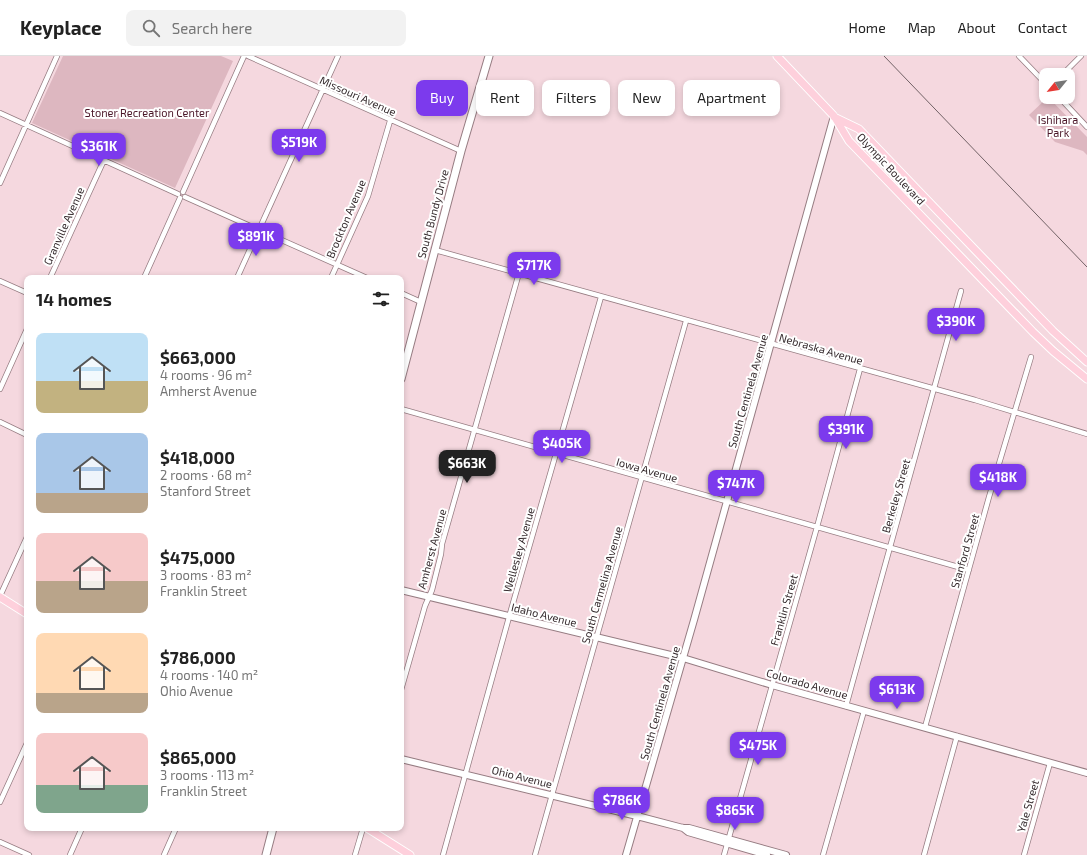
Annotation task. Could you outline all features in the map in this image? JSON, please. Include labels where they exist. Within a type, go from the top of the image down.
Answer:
[{"type":"main road","name":"South Bundy Drive","points":[[404,367],[461,151],[488,56]]},
{"type":"main road","points":[[777,56],[834,116]]},
{"type":"main road","name":"Olympic Boulevard","points":[[834,116],[859,129],[1053,331],[1087,362]]},
{"type":"main road","name":"Olympic Boulevard","points":[[834,116],[849,141],[959,256],[1053,351],[1087,379]]},
{"type":"main road","points":[[0,597],[24,612]]},
{"type":"main road","points":[[266,855],[272,831]]},
{"type":"main road","points":[[372,831],[410,855]]},
{"type":"street","points":[[0,183],[57,56]]},
{"type":"street","points":[[145,275],[244,56]]},
{"type":"street","name":"Missouri Avenue","points":[[248,56],[390,121],[461,151]]},
{"type":"street","points":[[238,275],[338,56]]},
{"type":"street","points":[[1019,56],[1039,77]]},
{"type":"street","points":[[1069,68],[1081,56]]},
{"type":"street","points":[[1066,104],[1087,126]]},
{"type":"street","points":[[0,113],[361,275]]},
{"type":"street","name":"South Centinela Avenue","points":[[626,855],[727,502],[834,116]]},
{"type":"street","name":"Brockton Avenue","points":[[332,275],[368,196],[390,121]]},
{"type":"street","name":"Granville Avenue","points":[[51,275],[104,160]]},
{"type":"street","name":"Nebraska Avenue","points":[[435,250],[935,389],[1087,434]]},
{"type":"street","name":"Amherst Avenue","points":[[404,680],[428,598],[432,590],[442,544],[519,273]]},
{"type":"street","points":[[0,281],[24,292]]},
{"type":"street","name":"Berkeley Street","points":[[846,706],[961,291]]},
{"type":"street","points":[[404,294],[421,302]]},
{"type":"street","name":"Wellesley Avenue","points":[[443,855],[509,617],[601,297]]},
{"type":"street","name":"South Carmelina Avenue","points":[[536,855],[686,321]]},
{"type":"street","points":[[0,389],[24,336]]},
{"type":"street","name":"Stanford Street","points":[[924,727],[1031,357]]},
{"type":"street","name":"Franklin Street","points":[[724,855],[860,369]]},
{"type":"street","name":"Iowa Avenue","points":[[404,410],[969,570]]},
{"type":"street","points":[[0,422],[24,434]]},
{"type":"street","points":[[0,597],[24,544]]},
{"type":"street","name":"Idaho Avenue","points":[[404,591],[428,598],[683,658]]},
{"type":"street","name":"Colorado Avenue","points":[[683,658],[772,685],[1087,773]]},
{"type":"street","points":[[823,855],[864,711]]},
{"type":"street","points":[[924,855],[957,736]]},
{"type":"street","points":[[0,802],[24,750]]},
{"type":"street","name":"Ohio Avenue","points":[[404,760],[683,828],[689,828],[728,841]]},
{"type":"street","name":"Yale Street","points":[[1024,855],[1050,763]]},
{"type":"street","points":[[70,855],[81,831]]},
{"type":"street","points":[[164,855],[175,831]]},
{"type":"street","points":[[355,855],[362,831]]},
{"type":"street","points":[[728,841],[767,855]]},
{"type":"street","points":[[728,841],[786,855]]},
{"type":"street","points":[[0,842],[29,855]]},
{"type":"green space","name":"Stoner Recreation Center","points":[[63,56],[221,56],[233,61],[175,188],[32,123]]},
{"type":"green space","name":"Ishihara Park","points":[[1041,104],[1055,104],[1087,137],[1087,155],[1083,151],[1055,142],[1029,115]]},
{"type":"tram line","points":[[884,56],[1087,267]]}]
